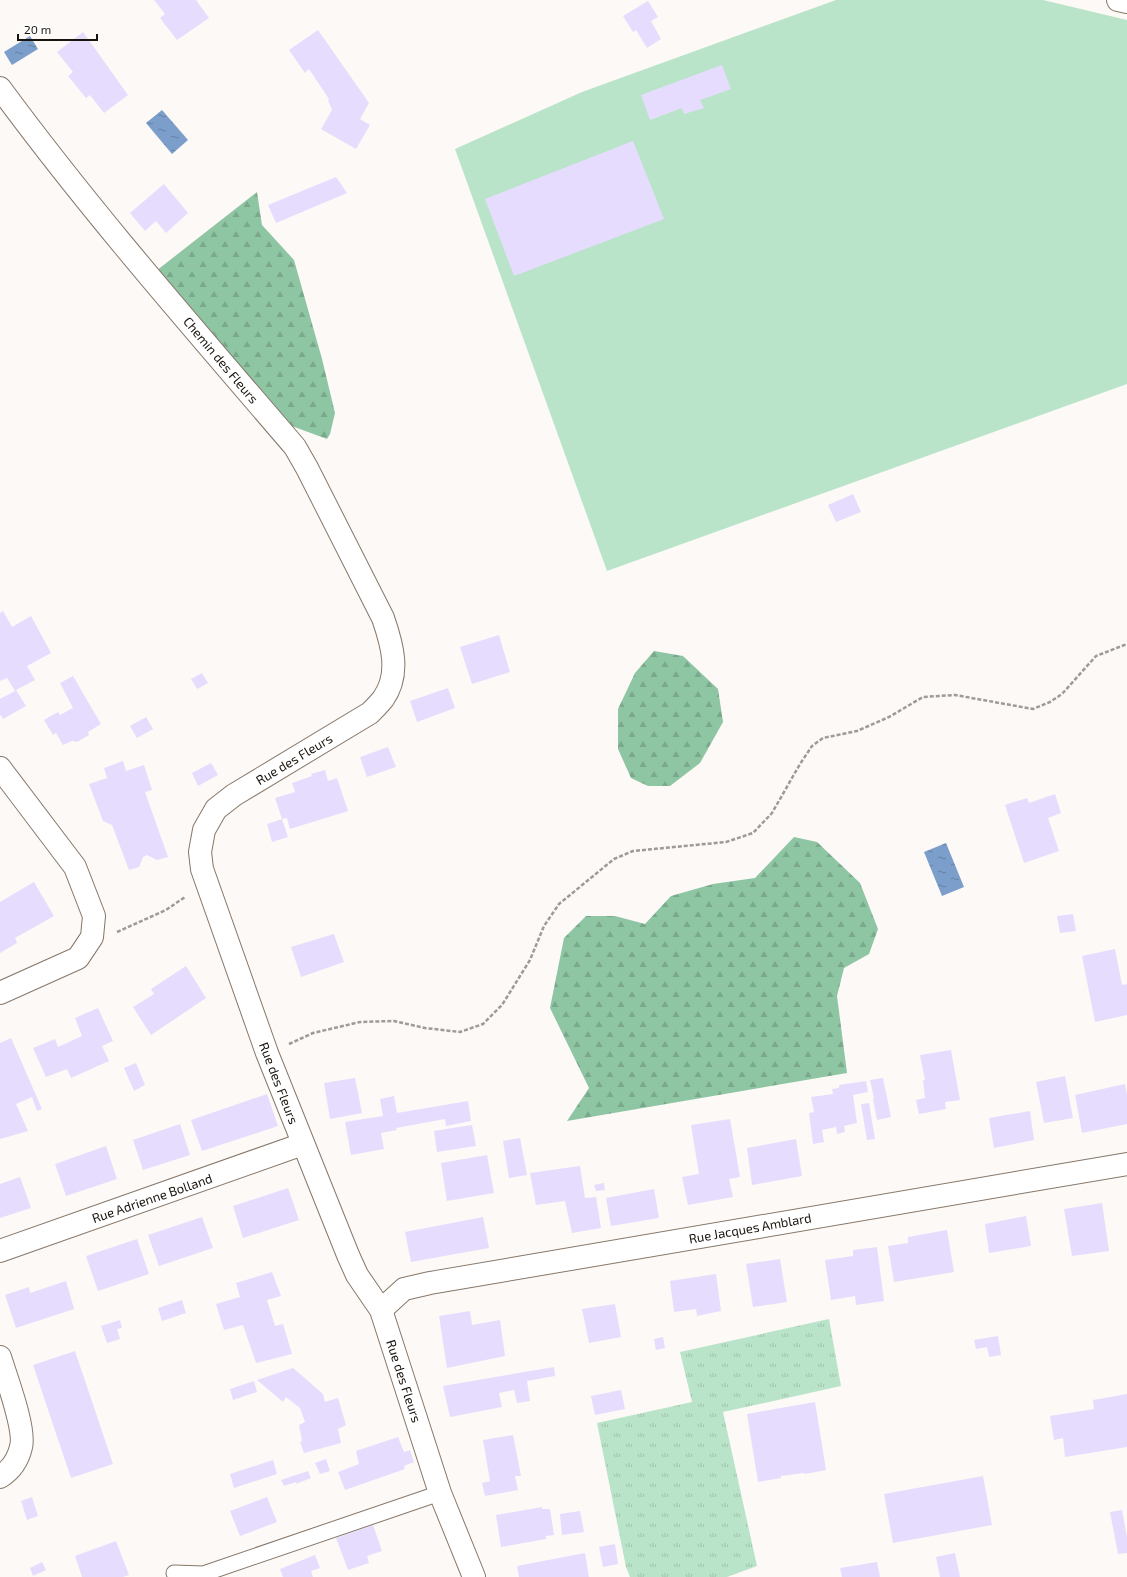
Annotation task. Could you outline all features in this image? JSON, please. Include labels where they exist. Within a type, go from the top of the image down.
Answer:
[{"type":"street","points":[[1118,0],[1127,2]]},
{"type":"street","name":"Chemin des Fleurs","points":[[0,88],[29,128],[110,230],[294,447],[307,468],[383,618],[390,640],[394,661]]},
{"type":"street","name":"Rue des Fleurs","points":[[394,661],[391,681],[384,698],[370,713],[234,795],[216,809],[204,830],[200,852],[202,869],[267,1053],[348,1256],[357,1275],[381,1310],[440,1492],[474,1577]]},
{"type":"street","points":[[0,768],[76,867],[94,916],[92,937],[78,958],[0,993]]},
{"type":"street","name":"Rue Adrienne Bolland","points":[[0,1251],[303,1144]]},
{"type":"street","name":"Rue Jacques Amblard","points":[[381,1310],[404,1289],[430,1283],[1127,1164]]},
{"type":"street","points":[[0,1357],[21,1426],[22,1446],[16,1461],[6,1473],[0,1477]]},
{"type":"lane","points":[[174,1573],[203,1574],[440,1492]]},
{"type":"path","points":[[267,1053],[313,1033],[360,1022],[394,1021],[425,1028],[460,1032],[483,1024],[502,1005],[530,960],[544,926],[559,904],[614,859],[633,851],[726,842],[753,833],[772,813],[812,746],[823,738],[857,731],[888,717],[923,697],[955,695],[1033,709],[1050,702],[1062,694],[1096,656],[1127,644]]},
{"type":"path","points":[[92,937],[120,932],[166,910],[208,883]]},
{"type":"green space","points":[[836,0],[1043,0],[1127,20],[1127,384],[607,571],[455,149],[582,92]]},
{"type":"green space","points":[[257,192],[262,225],[294,260],[322,359],[335,413],[330,434],[327,439],[289,425],[156,271]]},
{"type":"green space","points":[[654,651],[683,656],[718,689],[723,722],[700,763],[670,786],[648,786],[631,778],[618,749],[618,709],[635,673]]},
{"type":"green space","points":[[794,837],[817,842],[860,883],[878,929],[869,954],[844,968],[837,996],[847,1073],[567,1121],[589,1088],[550,1008],[564,938],[586,916],[615,916],[645,924],[671,896],[713,884],[755,878]]},
{"type":"green space","points":[[829,1319],[841,1386],[723,1412],[757,1566],[727,1577],[630,1577],[626,1567],[597,1423],[692,1402],[680,1352]]},
{"type":"water","points":[[30,36],[38,49],[12,65],[4,52]]},
{"type":"water","points":[[162,110],[188,140],[172,154],[146,123]]},
{"type":"water","points":[[946,843],[964,887],[942,896],[924,852]]},
{"type":"building","points":[[154,0],[196,0],[209,18],[177,40],[160,18],[165,14]]},
{"type":"building","points":[[648,1],[658,17],[651,21],[661,39],[647,48],[636,30],[633,32],[623,16]]},
{"type":"building","points":[[318,30],[369,103],[360,119],[370,125],[356,149],[321,129],[332,110],[328,100],[329,99],[309,69],[305,73],[289,50]]},
{"type":"building","points":[[83,32],[128,95],[104,113],[90,95],[86,98],[68,76],[73,72],[57,52]]},
{"type":"building","points":[[722,65],[731,89],[700,100],[704,108],[684,114],[682,108],[650,120],[641,95]]},
{"type":"building","points":[[633,141],[664,219],[514,276],[485,199]]},
{"type":"building","points":[[336,177],[347,193],[276,223],[268,205]]},
{"type":"building","points":[[164,184],[188,213],[166,233],[156,221],[145,231],[130,213]]},
{"type":"building","points":[[853,494],[861,512],[836,522],[828,505]]},
{"type":"building","points":[[3,611],[12,627],[31,616],[51,653],[27,666],[35,680],[16,690],[26,706],[3,719],[0,714],[0,699],[15,691],[7,678],[0,681],[0,613]]},
{"type":"building","points":[[499,635],[510,672],[472,684],[460,647]]},
{"type":"building","points":[[202,673],[208,683],[197,689],[191,679]]},
{"type":"building","points":[[73,676],[101,724],[88,732],[89,735],[77,742],[72,741],[63,745],[56,733],[53,735],[44,720],[58,712],[60,715],[73,708],[60,683]]},
{"type":"building","points":[[448,688],[455,708],[417,722],[410,701]]},
{"type":"building","points":[[146,717],[153,729],[137,738],[130,726]]},
{"type":"building","points":[[388,747],[396,767],[367,777],[360,757]]},
{"type":"building","points":[[123,761],[126,771],[144,765],[152,790],[145,792],[168,857],[157,860],[147,855],[143,857],[139,867],[129,870],[112,825],[103,821],[89,784],[107,778],[104,768]]},
{"type":"building","points":[[211,763],[218,775],[198,786],[192,773]]},
{"type":"building","points":[[325,770],[328,781],[337,778],[348,811],[290,829],[287,818],[282,819],[275,798],[295,792],[292,783],[312,776],[311,774]]},
{"type":"building","points":[[1055,794],[1061,813],[1048,818],[1059,851],[1024,863],[1005,805],[1027,798],[1029,803]]},
{"type":"building","points":[[282,819],[288,837],[272,842],[267,824]]},
{"type":"building","points":[[34,882],[54,916],[15,938],[17,943],[0,953],[0,902]]},
{"type":"building","points":[[1073,914],[1076,931],[1060,933],[1057,916]]},
{"type":"building","points":[[334,934],[344,962],[301,977],[291,947]]},
{"type":"building","points":[[1115,949],[1122,985],[1127,984],[1127,1015],[1095,1022],[1082,956]]},
{"type":"building","points":[[186,966],[206,998],[151,1035],[133,1007],[154,994],[151,989]]},
{"type":"building","points":[[98,1008],[113,1041],[102,1046],[109,1061],[71,1078],[67,1069],[46,1077],[33,1048],[55,1039],[58,1047],[82,1036],[75,1018]]},
{"type":"building","points":[[11,1038],[42,1109],[37,1111],[32,1097],[16,1104],[28,1131],[0,1139],[0,1043]]},
{"type":"building","points":[[951,1050],[960,1100],[945,1102],[946,1109],[919,1114],[916,1100],[925,1098],[923,1080],[925,1080],[920,1055]]},
{"type":"building","points":[[136,1063],[145,1085],[134,1091],[124,1068]]},
{"type":"building","points":[[1065,1076],[1073,1118],[1044,1123],[1036,1082]]},
{"type":"building","points":[[355,1078],[362,1113],[330,1119],[324,1083]]},
{"type":"building","points":[[883,1078],[891,1117],[877,1120],[870,1080]]},
{"type":"building","points":[[866,1081],[868,1092],[853,1095],[857,1123],[844,1126],[845,1132],[837,1134],[836,1127],[822,1130],[824,1142],[813,1144],[809,1113],[814,1112],[811,1097],[833,1094],[832,1089],[839,1088],[839,1085]]},
{"type":"building","points":[[1125,1084],[1127,1095],[1127,1124],[1082,1133],[1075,1095]]},
{"type":"building","points":[[267,1094],[278,1126],[202,1151],[191,1120]]},
{"type":"building","points":[[394,1096],[397,1113],[468,1101],[471,1121],[446,1126],[445,1119],[396,1128],[397,1130],[381,1133],[384,1149],[351,1155],[345,1122],[383,1116],[380,1099]]},
{"type":"building","points":[[869,1103],[875,1139],[867,1140],[861,1104]]},
{"type":"building","points":[[1030,1111],[1034,1140],[994,1148],[989,1118]]},
{"type":"building","points":[[730,1119],[740,1177],[729,1179],[733,1197],[688,1205],[682,1177],[699,1174],[691,1125]]},
{"type":"building","points":[[180,1124],[190,1155],[143,1170],[133,1140]]},
{"type":"building","points":[[472,1125],[476,1146],[437,1152],[434,1131]]},
{"type":"building","points":[[520,1138],[527,1175],[509,1178],[503,1141]]},
{"type":"building","points":[[796,1139],[802,1176],[752,1185],[747,1148]]},
{"type":"building","points":[[106,1146],[117,1179],[66,1196],[55,1164]]},
{"type":"building","points":[[487,1155],[494,1193],[447,1201],[441,1163]]},
{"type":"building","points":[[580,1166],[585,1198],[596,1197],[601,1228],[572,1233],[565,1201],[536,1205],[530,1173]]},
{"type":"building","points":[[20,1177],[31,1208],[0,1218],[0,1184]]},
{"type":"building","points":[[604,1183],[605,1190],[596,1191],[594,1185]]},
{"type":"building","points":[[288,1188],[299,1220],[243,1238],[233,1206]]},
{"type":"building","points":[[654,1189],[659,1218],[611,1226],[606,1198]]},
{"type":"building","points":[[1102,1203],[1109,1251],[1072,1256],[1064,1209]]},
{"type":"building","points":[[1026,1216],[1031,1246],[989,1253],[985,1224]]},
{"type":"building","points":[[202,1217],[213,1248],[159,1266],[148,1235]]},
{"type":"building","points":[[483,1217],[489,1248],[411,1262],[405,1232]]},
{"type":"building","points":[[947,1230],[954,1272],[894,1282],[888,1246],[908,1243],[908,1237]]},
{"type":"building","points":[[137,1239],[149,1274],[98,1291],[86,1256]]},
{"type":"building","points":[[877,1247],[884,1301],[856,1305],[855,1296],[831,1300],[825,1260],[853,1256],[853,1250]]},
{"type":"building","points":[[780,1259],[787,1302],[753,1307],[746,1264]]},
{"type":"building","points":[[272,1272],[281,1296],[267,1300],[275,1326],[283,1324],[292,1354],[256,1363],[243,1325],[224,1330],[216,1304],[240,1297],[236,1283]]},
{"type":"building","points":[[716,1274],[721,1311],[697,1316],[696,1309],[674,1312],[670,1281]]},
{"type":"building","points":[[66,1281],[74,1309],[16,1328],[5,1295],[29,1287],[30,1293]]},
{"type":"building","points":[[182,1300],[186,1313],[162,1321],[158,1308]]},
{"type":"building","points":[[615,1304],[621,1337],[589,1343],[582,1309]]},
{"type":"building","points":[[470,1311],[472,1325],[500,1320],[505,1356],[447,1368],[439,1316]]},
{"type":"building","points":[[120,1320],[122,1328],[117,1329],[120,1339],[107,1343],[101,1326]]},
{"type":"building","points":[[998,1336],[1001,1355],[989,1357],[987,1347],[976,1349],[974,1340]]},
{"type":"building","points":[[663,1337],[665,1348],[656,1350],[654,1339]]},
{"type":"building","points":[[75,1351],[113,1464],[71,1478],[33,1365]]},
{"type":"building","points":[[554,1367],[555,1376],[527,1381],[530,1401],[517,1403],[514,1390],[499,1393],[502,1407],[450,1417],[443,1386]]},
{"type":"building","points":[[293,1368],[323,1394],[325,1402],[338,1398],[346,1425],[338,1429],[341,1443],[304,1453],[300,1442],[302,1441],[299,1425],[305,1422],[300,1408],[286,1397],[283,1402],[257,1380]]},
{"type":"building","points":[[254,1381],[257,1392],[233,1400],[230,1389]]},
{"type":"building","points":[[621,1390],[625,1409],[595,1415],[591,1396]]},
{"type":"building","points":[[1127,1394],[1127,1447],[1065,1457],[1063,1438],[1054,1440],[1050,1416],[1094,1409],[1093,1400]]},
{"type":"building","points":[[815,1402],[826,1470],[781,1476],[781,1478],[758,1482],[747,1414]]},
{"type":"building","points":[[513,1435],[521,1476],[515,1476],[518,1490],[485,1496],[482,1483],[490,1481],[483,1440]]},
{"type":"building","points":[[398,1437],[404,1452],[410,1450],[414,1462],[404,1466],[405,1469],[345,1490],[338,1472],[359,1464],[356,1451]]},
{"type":"building","points":[[326,1459],[330,1471],[320,1474],[315,1463]]},
{"type":"building","points":[[273,1460],[277,1474],[234,1488],[230,1474]]},
{"type":"building","points":[[308,1471],[311,1478],[296,1484],[296,1482],[284,1486],[281,1480]]},
{"type":"building","points":[[983,1476],[992,1525],[893,1543],[884,1494]]},
{"type":"building","points":[[32,1497],[38,1516],[27,1520],[21,1501]]},
{"type":"building","points":[[267,1497],[277,1522],[240,1536],[230,1511]]},
{"type":"building","points":[[542,1507],[542,1509],[550,1509],[554,1535],[546,1536],[546,1539],[501,1547],[496,1515]]},
{"type":"building","points":[[1122,1510],[1127,1537],[1127,1553],[1118,1554],[1110,1512]]},
{"type":"building","points":[[580,1511],[584,1532],[562,1535],[560,1514]]},
{"type":"building","points":[[373,1525],[382,1551],[367,1556],[369,1563],[348,1570],[336,1538]]},
{"type":"building","points":[[116,1541],[129,1575],[123,1577],[82,1577],[75,1556]]},
{"type":"building","points":[[615,1544],[618,1564],[603,1567],[599,1547]]},
{"type":"building","points":[[585,1553],[589,1577],[519,1577],[517,1566]]},
{"type":"building","points":[[955,1553],[960,1577],[940,1577],[936,1557]]},
{"type":"building","points":[[315,1555],[320,1568],[311,1571],[313,1577],[283,1577],[280,1569]]},
{"type":"building","points":[[42,1562],[46,1570],[33,1576],[30,1568]]},
{"type":"building","points":[[877,1562],[880,1577],[842,1577],[840,1568]]}]
